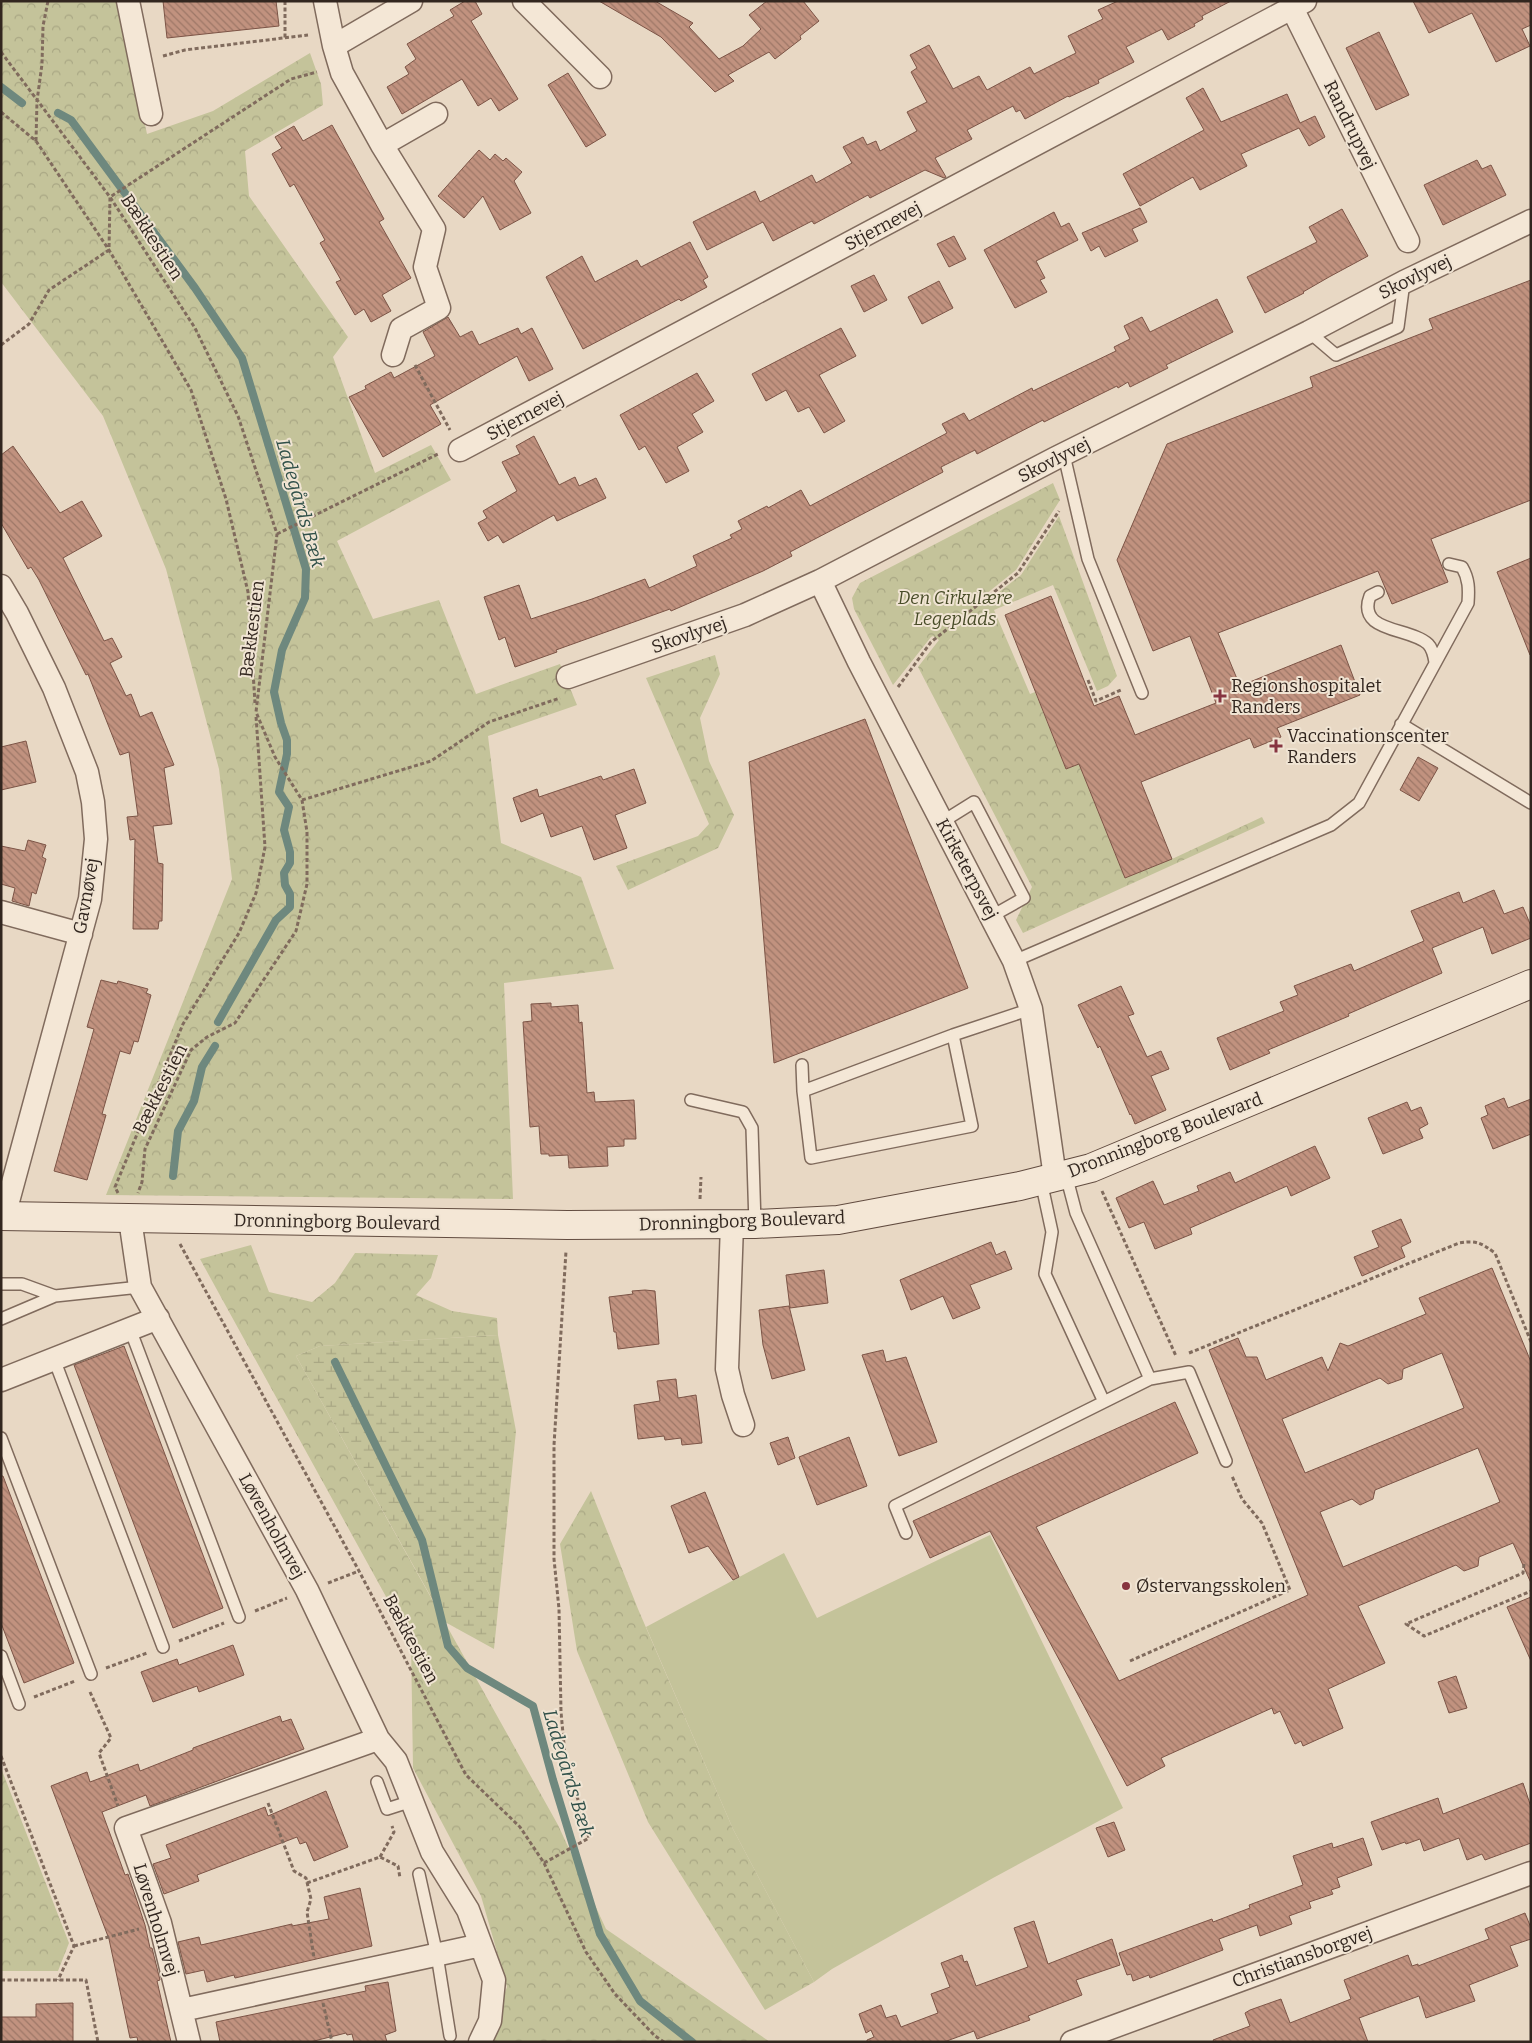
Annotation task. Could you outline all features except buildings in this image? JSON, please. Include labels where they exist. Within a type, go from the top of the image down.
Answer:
[{"type":"street","points":[[128,1],[151,114]]},
{"type":"street","points":[[325,1],[334,46],[342,72],[382,145],[434,229],[425,267],[439,308],[401,329],[394,350]]},
{"type":"street","points":[[334,46],[412,1]]},
{"type":"street","points":[[524,1],[600,77]]},
{"type":"street","name":"Randrupvej","points":[[1298,5],[1408,241]]},
{"type":"street","name":"Stjernevej","points":[[460,450],[1298,5]]},
{"type":"street","points":[[382,145],[436,114]]},
{"type":"street","name":"Skovlyvej","points":[[568,677],[745,615],[820,581],[1064,455],[1310,332],[1404,282],[1531,221]]},
{"type":"street","name":"Kirketerpsvej","points":[[820,581],[878,700],[1014,961],[1031,1009],[1054,1178]]},
{"type":"street","name":"Gavnøvej","points":[[1,586],[17,613],[54,688],[87,772],[93,802],[96,840],[90,899],[3,1216]]},
{"type":"street","points":[[1,912],[80,934]]},
{"type":"street","name":"Dronningborg Boulevard","points":[[3,1216],[567,1225],[744,1224],[838,1220],[1054,1178],[1091,1168],[1531,984]]},
{"type":"street","name":"Løvenholmvej","points":[[130,1219],[140,1287],[307,1590],[378,1739],[396,1761],[432,1852],[468,1910],[494,1980],[490,2021],[480,2042]]},
{"type":"street","points":[[743,1425],[733,1395],[728,1369],[744,1224]]},
{"type":"street","points":[[1,1380],[158,1318]]},
{"type":"street","points":[[126,1828],[378,1739]]},
{"type":"street","name":"Løvenholmvej","points":[[126,1828],[160,1923],[189,2042]]},
{"type":"street","name":"Christiansborgvej","points":[[1072,2042],[1531,1873]]},
{"type":"street","points":[[182,2010],[481,1945]]},
{"type":"lane","points":[[1310,332],[1336,355],[1398,327],[1404,282]]},
{"type":"lane","points":[[1064,455],[1088,560],[1140,688]]},
{"type":"lane","points":[[1014,961],[1331,825],[1359,803],[1468,603],[1467,575],[1462,567],[1449,564]]},
{"type":"lane","points":[[1378,592],[1370,596],[1367,603],[1368,613],[1372,619],[1381,626],[1417,636],[1429,645],[1435,662]]},
{"type":"lane","points":[[1401,724],[1531,803]]},
{"type":"lane","points":[[942,822],[974,802],[1024,898],[992,916]]},
{"type":"lane","points":[[803,1091],[953,1035],[1031,1009]]},
{"type":"lane","points":[[802,1065],[810,1158],[972,1126],[953,1035]]},
{"type":"lane","points":[[691,1100],[744,1112],[752,1128],[744,1224]]},
{"type":"lane","points":[[1054,1178],[1076,1213],[1150,1379]]},
{"type":"lane","points":[[1054,1178],[1052,1232],[1045,1274],[1104,1402]]},
{"type":"lane","points":[[1,1284],[22,1284],[55,1296]]},
{"type":"lane","points":[[1,1320],[55,1296],[140,1287]]},
{"type":"lane","points":[[130,1329],[239,1617]]},
{"type":"lane","points":[[54,1359],[163,1647]]},
{"type":"lane","points":[[906,1533],[895,1506],[1150,1379],[1189,1372],[1226,1461]]},
{"type":"lane","points":[[1,1438],[91,1674]]},
{"type":"lane","points":[[1,1656],[19,1704]]},
{"type":"lane","points":[[377,1782],[387,1809],[412,1801]]},
{"type":"lane","points":[[419,1874],[437,1955],[450,2036]]},
{"type":"path","points":[[36,141],[43,26],[48,1]]},
{"type":"path","points":[[285,1],[285,38]]},
{"type":"path","points":[[160,57],[185,50],[308,35]]},
{"type":"path","name":"Bækkestien","points":[[1,52],[110,197],[195,328],[238,416],[278,534],[256,712],[275,757],[302,800],[306,832],[306,884],[296,931],[235,1023],[207,1037],[191,1050],[145,1149],[142,1182],[130,1219]]},
{"type":"path","points":[[109,250],[110,197],[291,79],[316,72]]},
{"type":"path","points":[[1,112],[36,141],[109,250],[191,390],[226,500],[248,592],[264,847],[256,893],[239,932],[183,1024],[116,1187],[130,1219]]},
{"type":"path","points":[[1,345],[29,324],[49,290],[109,250]]},
{"type":"path","points":[[278,534],[433,455],[460,450],[409,353],[394,350]]},
{"type":"path","points":[[878,700],[896,689],[931,642],[1018,573],[1063,505],[1074,501]]},
{"type":"path","points":[[302,800],[430,761],[489,722],[566,696],[568,677]]},
{"type":"path","points":[[1088,680],[1096,701],[1140,688]]},
{"type":"path","points":[[1091,1168],[1183,1373]]},
{"type":"path","name":"Bækkestien","points":[[178,1219],[181,1247],[359,1570],[466,1775],[520,1827],[544,1862],[586,1952],[615,1994],[655,2036],[664,2042]]},
{"type":"path","points":[[544,1862],[589,1838],[565,1755],[561,1712],[558,1610],[554,1559],[554,1445],[567,1225]]},
{"type":"path","points":[[1177,1358],[1459,1243],[1473,1241],[1483,1244],[1494,1253],[1531,1342]]},
{"type":"path","points":[[1130,1661],[1290,1590],[1262,1523],[1242,1498],[1226,1461]]},
{"type":"path","points":[[1524,1564],[1523,1573],[1406,1624],[1424,1636],[1531,1590]]},
{"type":"path","points":[[307,1590],[359,1570]]},
{"type":"path","points":[[87,1686],[111,1738],[99,1753],[126,1828]]},
{"type":"path","points":[[1,1756],[74,1946],[58,1980]]},
{"type":"path","points":[[259,1781],[294,1871],[306,1878],[312,1899],[307,1912],[318,1980],[332,2042]]},
{"type":"path","points":[[307,1883],[380,1857],[394,1832],[387,1809]]},
{"type":"path","points":[[380,1857],[398,1866],[400,1879],[419,1874]]},
{"type":"path","points":[[74,1946],[160,1923]]},
{"type":"path","points":[[1,1980],[86,1980],[98,2042]]},
{"type":"green space","points":[[1,1],[118,1],[147,134],[213,111],[310,53],[321,84],[323,105],[245,151],[249,196],[348,337],[333,357],[375,473],[431,445],[451,480],[337,541],[373,619],[439,600],[476,694],[560,664],[577,705],[488,736],[501,843],[581,877],[614,969],[504,983],[513,1199],[106,1195],[232,879],[219,769],[166,569],[103,416],[1,282]]},
{"type":"green space","name":"Den Cirkulære Legeplads","points":[[1053,483],[1060,500],[1016,570],[986,594],[989,600],[1021,575],[1059,516],[1117,676],[1108,686],[1097,691],[1053,585],[994,610],[1030,694],[1035,692],[1066,769],[1079,764],[1125,878],[1172,859],[1262,817],[1265,823],[1023,933],[1016,920],[1032,887],[918,667],[939,640],[933,636],[931,637],[893,685],[854,609],[852,598],[860,583]]},
{"type":"green space","points":[[715,655],[720,674],[700,718],[709,761],[734,815],[718,848],[628,890],[616,866],[698,836],[709,824],[646,678]]},
{"type":"green space","points":[[251,1245],[269,1292],[312,1302],[335,1283],[355,1253],[438,1255],[431,1278],[416,1295],[452,1311],[497,1318],[498,1335],[320,1346],[296,1356],[558,1825],[606,1929],[770,2042],[486,2042],[507,1987],[481,1896],[413,1768],[411,1642],[200,1259]]},
{"type":"green space","points":[[498,1335],[516,1431],[494,1649],[445,1622],[296,1356],[320,1346]]},
{"type":"green space","points":[[591,1491],[638,1609],[733,1829],[814,1982],[765,2010],[648,1822],[577,1651],[560,1544]]},
{"type":"green space","points":[[990,1535],[1123,1808],[993,1878],[832,1969],[814,1982],[733,1829],[646,1627],[784,1553],[817,1618]]},
{"type":"green space","points":[[1,1768],[69,1943],[58,1971],[1,1971]]},
{"type":"waterway","name":"Ladegårds Bæk","points":[[1,87],[22,103]]},
{"type":"waterway","name":"Ladegårds Bæk","points":[[58,113],[71,120],[195,288],[242,358],[306,569],[305,598],[282,650],[274,692],[287,740],[287,754],[279,792],[289,807],[284,830],[290,852],[290,863],[284,873],[285,885],[290,894],[290,907],[276,920],[218,1022]]},
{"type":"waterway","name":"Ladegårds Bæk","points":[[173,1176],[178,1131],[194,1101],[202,1067],[215,1046]]},
{"type":"waterway","name":"Ladegårds Bæk","points":[[335,1362],[422,1540],[448,1646],[467,1668],[533,1706],[553,1780],[600,1934],[640,2001],[692,2042]]},
{"type":"place","name":"Regionshospitalet Randers","points":[[1220,696]]},
{"type":"place","name":"Vaccinationscenter Randers","points":[[1276,746]]},
{"type":"place","name":"Østervangsskolen","points":[[1126,1586]]}]
